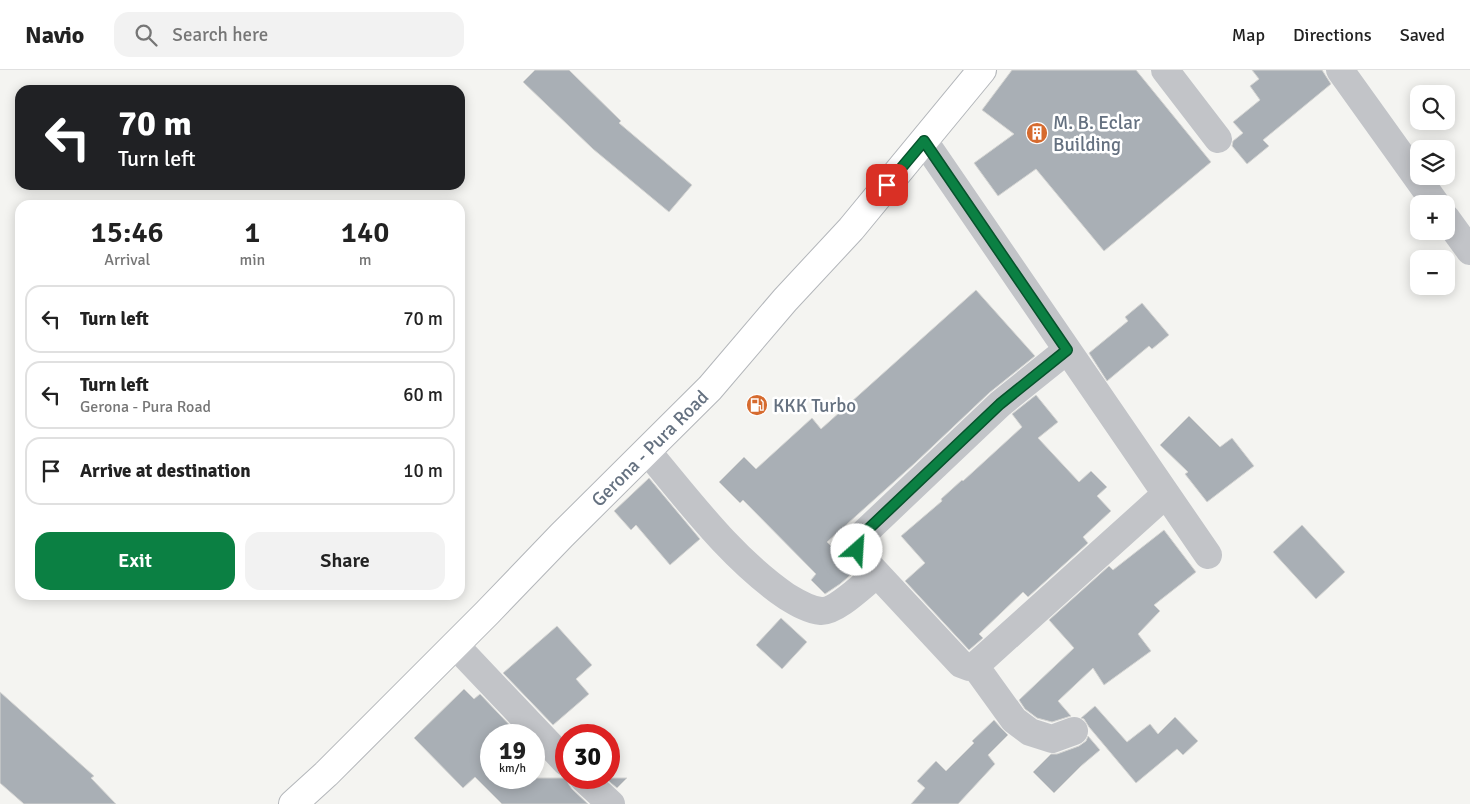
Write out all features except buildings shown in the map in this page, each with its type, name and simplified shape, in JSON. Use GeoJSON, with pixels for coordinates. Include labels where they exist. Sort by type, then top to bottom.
{"type":"FeatureCollection","features":[{"type":"Feature","properties":{"kind":"main road","name":"Gerona - Pura Road"},"geometry":{"type":"LineString","coordinates":[[293,804],[326,774],[710,388],[785,300],[850,229],[982,70]]}},
{"type":"Feature","properties":{"kind":"street"},"geometry":{"type":"LineString","coordinates":[[1164,70],[1218,139]]}},
{"type":"Feature","properties":{"kind":"street"},"geometry":{"type":"LineString","coordinates":[[1340,70],[1430,195]]}},
{"type":"Feature","properties":{"kind":"street"},"geometry":{"type":"LineString","coordinates":[[924,141],[1208,555]]}},
{"type":"Feature","properties":{"kind":"street"},"geometry":{"type":"LineString","coordinates":[[1455,231],[1470,252]]}},
{"type":"Feature","properties":{"kind":"street"},"geometry":{"type":"LineString","coordinates":[[1067,350],[1000,404],[861,536],[856,543],[857,550],[876,574],[961,664],[969,667],[975,666],[1166,494]]}},
{"type":"Feature","properties":{"kind":"street"},"geometry":{"type":"LineString","coordinates":[[647,451],[734,553],[769,584],[805,607],[821,611],[834,608],[876,574]]}},
{"type":"Feature","properties":{"kind":"street"},"geometry":{"type":"LineString","coordinates":[[455,645],[555,750]]}},
{"type":"Feature","properties":{"kind":"street"},"geometry":{"type":"LineString","coordinates":[[975,666],[1014,720],[1030,732],[1052,739],[1074,731]]}},
{"type":"Feature","properties":{"kind":"street"},"geometry":{"type":"LineString","coordinates":[[595,789],[612,804]]}},
{"type":"Feature","properties":{"kind":"place","name":"M. B. Eclar Building"},"geometry":{"type":"Point","coordinates":[1037,133]}},
{"type":"Feature","properties":{"kind":"place","name":"KKK Turbo"},"geometry":{"type":"Point","coordinates":[757,405]}},
{"type":"Feature","properties":{"kind":"route"},"geometry":{"type":"LineString","coordinates":[[857,550],[856,543],[861,536],[1000,404],[1067,350],[924,141],[887,185]]}}]}
